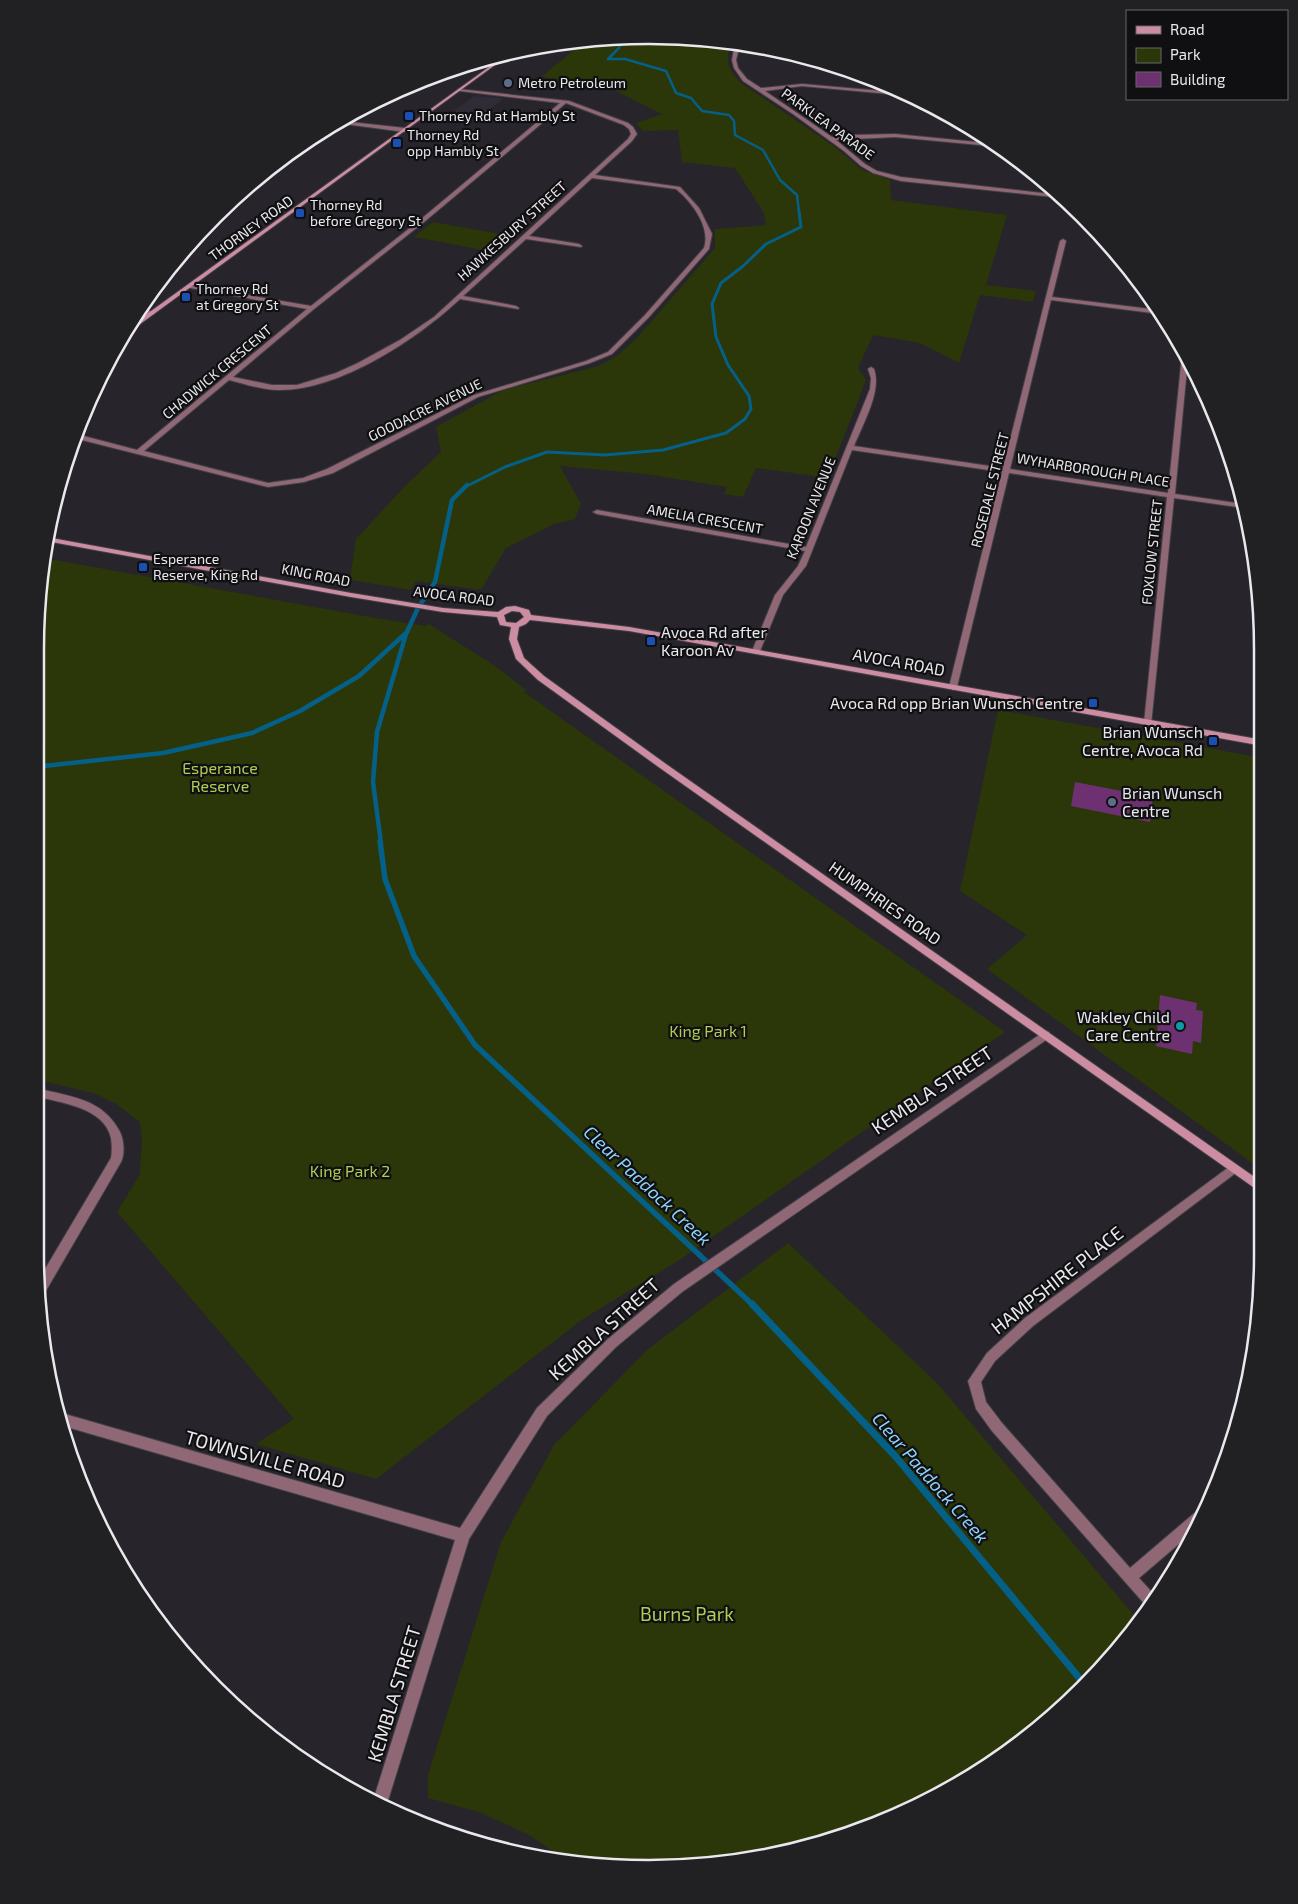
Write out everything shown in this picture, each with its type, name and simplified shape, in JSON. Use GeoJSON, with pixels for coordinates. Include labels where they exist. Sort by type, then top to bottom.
{"type":"FeatureCollection","features":[{"type":"Feature","properties":{"kind":"street","name":"PARKLEA PARADE"},"geometry":{"type":"LineString","coordinates":[[736,50],[734,60],[736,68],[745,80],[832,139],[863,165],[887,176],[1050,196]]}},
{"type":"Feature","properties":{"kind":"street","name":"THORNEY ROAD"},"geometry":{"type":"LineString","coordinates":[[141,321],[497,63]]}},
{"type":"Feature","properties":{"kind":"street"},"geometry":{"type":"LineString","coordinates":[[759,90],[802,85],[888,93]]}},
{"type":"Feature","properties":{"kind":"street","name":"HAWKESBURY STREET"},"geometry":{"type":"LineString","coordinates":[[229,378],[278,388],[302,386],[341,373],[409,338],[525,237],[630,140],[633,130],[626,124],[578,104],[460,90]]}},
{"type":"Feature","properties":{"kind":"street","name":"CHADWICK CRESCENT"},"geometry":{"type":"LineString","coordinates":[[140,452],[312,308],[422,221],[564,102]]}},
{"type":"Feature","properties":{"kind":"street"},"geometry":{"type":"LineString","coordinates":[[349,123],[405,130]]}},
{"type":"Feature","properties":{"kind":"street"},"geometry":{"type":"LineString","coordinates":[[832,139],[857,135],[883,134],[982,144]]}},
{"type":"Feature","properties":{"kind":"street","name":"GOODACRE AVENUE"},"geometry":{"type":"LineString","coordinates":[[82,438],[268,485],[304,480],[330,471],[476,396],[588,362],[610,353],[647,316],[708,245],[709,231],[684,192],[679,188],[591,176]]}},
{"type":"Feature","properties":{"kind":"street"},"geometry":{"type":"LineString","coordinates":[[525,237],[579,246]]}},
{"type":"Feature","properties":{"kind":"street","name":"ROSEDALE STREET"},"geometry":{"type":"LineString","coordinates":[[953,687],[1008,470],[1062,241]]}},
{"type":"Feature","properties":{"kind":"street"},"geometry":{"type":"LineString","coordinates":[[190,286],[312,308]]}},
{"type":"Feature","properties":{"kind":"street"},"geometry":{"type":"LineString","coordinates":[[458,297],[516,308]]}},
{"type":"Feature","properties":{"kind":"street"},"geometry":{"type":"LineString","coordinates":[[1049,298],[1151,311]]}},
{"type":"Feature","properties":{"kind":"street"},"geometry":{"type":"LineString","coordinates":[[147,312],[152,313]]}},
{"type":"Feature","properties":{"kind":"street","name":"FOXLOW STREET"},"geometry":{"type":"LineString","coordinates":[[1148,723],[1185,367]]}},
{"type":"Feature","properties":{"kind":"street","name":"KAROON AVENUE"},"geometry":{"type":"LineString","coordinates":[[756,651],[779,595],[802,566],[809,550],[873,389],[874,378],[871,369]]}},
{"type":"Feature","properties":{"kind":"street","name":"WYHARBOROUGH PLACE"},"geometry":{"type":"LineString","coordinates":[[849,447],[1237,505]]}},
{"type":"Feature","properties":{"kind":"street","name":"AMELIA CRESCENT"},"geometry":{"type":"LineString","coordinates":[[597,512],[809,550]]}},
{"type":"Feature","properties":{"kind":"street","name":"KING ROAD"},"geometry":{"type":"LineString","coordinates":[[54,540],[404,603]]}},
{"type":"Feature","properties":{"kind":"street","name":"AVOCA ROAD"},"geometry":{"type":"LineString","coordinates":[[404,603],[443,610],[500,615]]}},
{"type":"Feature","properties":{"kind":"street","name":"AVOCA ROAD"},"geometry":{"type":"LineString","coordinates":[[500,615],[505,610],[519,608],[526,612],[528,618],[629,629],[1254,741]]}},
{"type":"Feature","properties":{"kind":"street","name":"AVOCA ROAD"},"geometry":{"type":"LineString","coordinates":[[500,615],[503,623],[515,625]]}},
{"type":"Feature","properties":{"kind":"street"},"geometry":{"type":"LineString","coordinates":[[515,625],[524,622],[528,618]]}},
{"type":"Feature","properties":{"kind":"street","name":"HUMPHRIES ROAD"},"geometry":{"type":"LineString","coordinates":[[515,625],[513,639],[520,658],[541,678],[1254,1183]]}},
{"type":"Feature","properties":{"kind":"street","name":"KEMBLA STREET"},"geometry":{"type":"LineString","coordinates":[[382,1798],[463,1536],[542,1412],[612,1343],[678,1288],[1045,1035]]}},
{"type":"Feature","properties":{"kind":"street"},"geometry":{"type":"LineString","coordinates":[[44,1094],[94,1108],[109,1120],[116,1137],[116,1159],[45,1282]]}},
{"type":"Feature","properties":{"kind":"street","name":"HAMPSHIRE PLACE"},"geometry":{"type":"LineString","coordinates":[[1147,1597],[997,1427],[980,1405],[974,1380],[991,1357],[1029,1322],[1233,1169]]}},
{"type":"Feature","properties":{"kind":"street","name":"TOWNSVILLE ROAD"},"geometry":{"type":"LineString","coordinates":[[67,1421],[463,1536]]}},
{"type":"Feature","properties":{"kind":"street"},"geometry":{"type":"LineString","coordinates":[[1130,1577],[1191,1525]]}},
{"type":"Feature","properties":{"kind":"shaded area"},"geometry":{"type":"Polygon","coordinates":[[[474,96],[501,98],[502,100],[486,112],[476,114],[456,112],[455,110],[474,96]]]}},
{"type":"Feature","properties":{"kind":"green space"},"geometry":{"type":"Polygon","coordinates":[[[649,44],[689,45],[729,49],[728,63],[734,75],[741,83],[835,147],[862,170],[890,180],[891,200],[1007,215],[986,285],[1036,291],[1033,302],[980,295],[959,363],[920,343],[873,335],[858,368],[866,380],[828,478],[756,468],[743,497],[724,494],[727,487],[645,474],[560,466],[581,504],[575,519],[554,524],[506,548],[481,590],[416,581],[411,590],[350,580],[356,539],[406,485],[441,452],[436,427],[503,390],[599,366],[618,355],[636,339],[715,248],[715,229],[766,225],[764,213],[735,168],[682,162],[678,130],[643,131],[636,123],[662,114],[602,84],[541,77],[576,48],[649,44]]]}},
{"type":"Feature","properties":{"kind":"green space"},"geometry":{"type":"Polygon","coordinates":[[[433,222],[512,236],[494,252],[414,237],[433,222]]]}},
{"type":"Feature","properties":{"kind":"green space"},"geometry":{"type":"Polygon","coordinates":[[[51,559],[381,619],[426,626],[429,624],[495,666],[526,690],[524,692],[1005,1032],[681,1259],[583,1319],[376,1479],[256,1444],[294,1419],[117,1212],[140,1174],[142,1140],[140,1122],[115,1103],[96,1094],[44,1081],[44,649],[45,609],[51,559]]]}},
{"type":"Feature","properties":{"kind":"green space"},"geometry":{"type":"Polygon","coordinates":[[[998,710],[1254,756],[1254,1164],[987,969],[1027,935],[960,891],[998,710]]]}},
{"type":"Feature","properties":{"kind":"green space","name":"Burns Park"},"geometry":{"type":"Polygon","coordinates":[[[788,1243],[936,1382],[1134,1616],[1104,1654],[1077,1683],[1048,1710],[985,1758],[917,1798],[844,1828],[806,1840],[767,1849],[689,1859],[609,1859],[570,1855],[555,1853],[529,1835],[479,1812],[428,1798],[428,1775],[501,1542],[554,1445],[647,1350],[788,1243]]]}},
{"type":"Feature","properties":{"kind":"building","name":"Brian Wunsch Centre"},"geometry":{"type":"Polygon","coordinates":[[[1075,782],[1153,797],[1150,822],[1071,806],[1075,782]]]}},
{"type":"Feature","properties":{"kind":"building","name":"Wakley Child Care Centre"},"geometry":{"type":"Polygon","coordinates":[[[1160,995],[1197,1003],[1196,1010],[1203,1011],[1201,1043],[1193,1041],[1192,1054],[1156,1046],[1160,995]]]}},
{"type":"Feature","properties":{"kind":"waterway"},"geometry":{"type":"LineString","coordinates":[[620,45],[619,48],[608,59],[625,59],[666,71],[676,93],[691,98],[702,111],[729,115],[734,121],[735,135],[763,150],[780,180],[797,195],[799,212]]}},
{"type":"Feature","properties":{"kind":"waterway"},"geometry":{"type":"LineString","coordinates":[[465,487],[505,467],[547,452],[605,455],[663,450],[726,433],[745,419],[751,409],[749,396],[728,365],[716,337],[712,304],[721,283],[742,267],[766,244],[801,227],[799,211]]}},
{"type":"Feature","properties":{"kind":"waterway"},"geometry":{"type":"LineString","coordinates":[[44,766],[163,753],[252,733],[300,711],[359,676],[407,632],[418,608],[435,582],[452,500],[465,487]]}},
{"type":"Feature","properties":{"kind":"waterway","name":"Clear Paddock Creek"},"geometry":{"type":"LineString","coordinates":[[381,843],[373,782],[377,732],[406,634]]}},
{"type":"Feature","properties":{"kind":"waterway","name":"Clear Paddock Creek"},"geometry":{"type":"LineString","coordinates":[[380,841],[385,879],[414,956],[475,1045],[753,1305]]}},
{"type":"Feature","properties":{"kind":"waterway","name":"Clear Paddock Creek"},"geometry":{"type":"LineString","coordinates":[[753,1305],[896,1457],[1080,1679]]}},
{"type":"Feature","properties":{"kind":"place","name":"Metro Petroleum"},"geometry":{"type":"Point","coordinates":[508,83]}},
{"type":"Feature","properties":{"kind":"place","name":"Thorney Rd at Hambly St"},"geometry":{"type":"Point","coordinates":[409,116]}},
{"type":"Feature","properties":{"kind":"place","name":"Thorney Rd opp Hambly St"},"geometry":{"type":"Point","coordinates":[397,143]}},
{"type":"Feature","properties":{"kind":"place","name":"Thorney Rd before Gregory St"},"geometry":{"type":"Point","coordinates":[300,213]}},
{"type":"Feature","properties":{"kind":"place","name":"Thorney Rd at Gregory St"},"geometry":{"type":"Point","coordinates":[186,297]}},
{"type":"Feature","properties":{"kind":"place","name":"Esperance Reserve, King Rd"},"geometry":{"type":"Point","coordinates":[143,567]}},
{"type":"Feature","properties":{"kind":"place","name":"Avoca Rd after Karoon Av"},"geometry":{"type":"Point","coordinates":[651,641]}},
{"type":"Feature","properties":{"kind":"place","name":"Avoca Rd opp Brian Wunsch Centre"},"geometry":{"type":"Point","coordinates":[1093,703]}},
{"type":"Feature","properties":{"kind":"place","name":"Brian Wunsch Centre, Avoca Rd"},"geometry":{"type":"Point","coordinates":[1213,741]}},
{"type":"Feature","properties":{"kind":"place","name":"Brian Wunsch Centre"},"geometry":{"type":"Point","coordinates":[1112,802]}},
{"type":"Feature","properties":{"kind":"place","name":"Wakley Child Care Centre"},"geometry":{"type":"Point","coordinates":[1180,1026]}},
{"type":"Feature","properties":{"kind":"park label","name":"Esperance Reserve"},"geometry":{"type":"Point","coordinates":[220,777]}},
{"type":"Feature","properties":{"kind":"park label","name":"King Park 1"},"geometry":{"type":"Point","coordinates":[708,1031]}},
{"type":"Feature","properties":{"kind":"park label","name":"King Park 2"},"geometry":{"type":"Point","coordinates":[350,1171]}}]}
